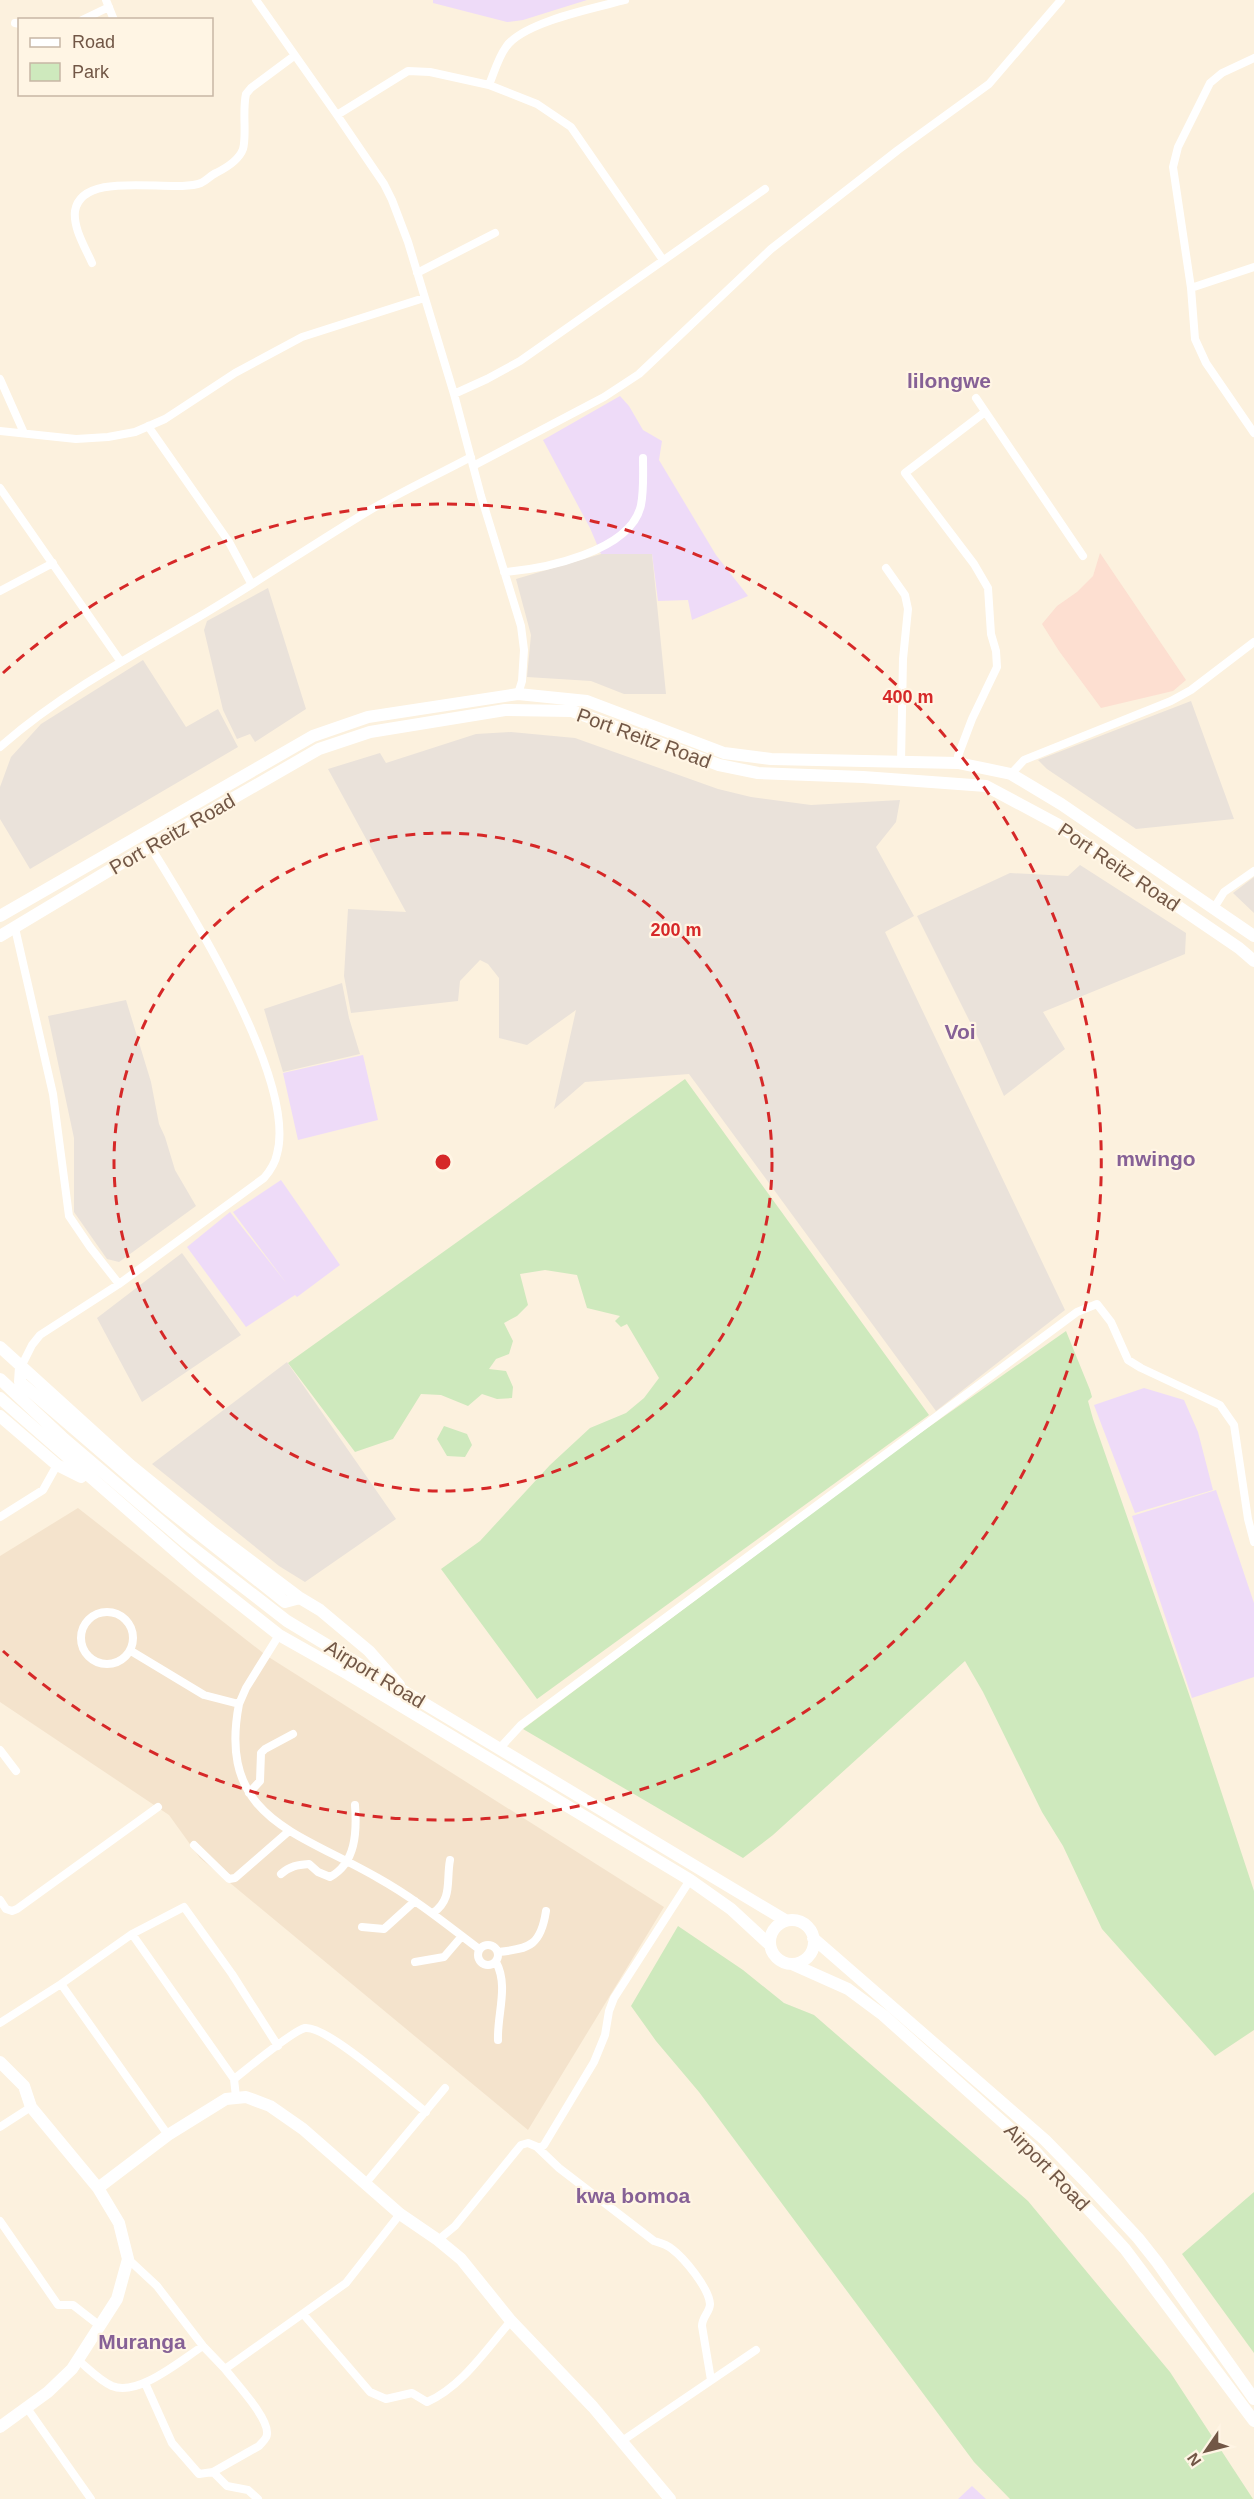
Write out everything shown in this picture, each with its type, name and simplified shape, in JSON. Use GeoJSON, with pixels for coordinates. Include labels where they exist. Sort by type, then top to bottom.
{"type":"FeatureCollection","features":[{"type":"Feature","properties":{"kind":"main road"},"geometry":{"type":"LineString","coordinates":[[0,916],[313,736],[368,717],[518,694],[587,701],[724,753],[771,759],[958,763],[1011,774],[1061,804],[1254,936]]}},
{"type":"Feature","properties":{"kind":"main road","name":"Port Reitz Road"},"geometry":{"type":"LineString","coordinates":[[0,936],[319,749],[370,732],[504,710],[572,711],[719,765],[758,774],[862,777],[986,786],[1057,824],[1239,948],[1254,961]]}},
{"type":"Feature","properties":{"kind":"main road"},"geometry":{"type":"LineString","coordinates":[[0,1347],[130,1465],[211,1531],[300,1598],[320,1610],[369,1652],[410,1696]]}},
{"type":"Feature","properties":{"kind":"main road","name":"Airport Road"},"geometry":{"type":"LineString","coordinates":[[0,1379],[62,1437],[233,1581],[286,1621],[699,1867],[741,1896],[785,1920]]}},
{"type":"Feature","properties":{"kind":"main road","name":"Airport Road"},"geometry":{"type":"LineString","coordinates":[[0,1398],[222,1591],[279,1635],[348,1674],[690,1880],[731,1909],[770,1945]]}},
{"type":"Feature","properties":{"kind":"main road"},"geometry":{"type":"LineString","coordinates":[[0,1416],[57,1465],[98,1485]]}},
{"type":"Feature","properties":{"kind":"main road"},"geometry":{"type":"LineString","coordinates":[[785,1920],[797,1920],[803,1923],[808,1927],[813,1938],[814,1944],[809,1956],[799,1963],[792,1964],[775,1957],[770,1945],[771,1933],[779,1923],[785,1920]]}},
{"type":"Feature","properties":{"kind":"main road","name":"Airport Road"},"geometry":{"type":"LineString","coordinates":[[813,1938],[1045,2140],[1084,2180],[1157,2262],[1254,2399]]}},
{"type":"Feature","properties":{"kind":"main road","name":"Airport Road"},"geometry":{"type":"LineString","coordinates":[[792,1964],[848,1989],[883,2015],[1034,2150],[1131,2256],[1254,2421]]}},
{"type":"Feature","properties":{"kind":"main road"},"geometry":{"type":"LineString","coordinates":[[0,2062],[24,2086],[31,2107],[98,2188],[119,2223],[128,2259],[120,2293],[78,2360],[61,2381],[0,2427]]}},
{"type":"Feature","properties":{"kind":"main road"},"geometry":{"type":"LineString","coordinates":[[98,2188],[168,2135],[214,2104],[236,2097],[259,2100],[282,2113],[400,2214],[438,2240],[471,2270],[511,2320],[594,2407],[670,2499]]}},
{"type":"Feature","properties":{"kind":"street"},"geometry":{"type":"LineString","coordinates":[[256,0],[389,192],[417,273],[454,394],[521,626],[524,650],[522,681],[518,694]]}},
{"type":"Feature","properties":{"kind":"street"},"geometry":{"type":"LineString","coordinates":[[489,85],[505,48],[515,38],[530,29],[550,22],[625,0]]}},
{"type":"Feature","properties":{"kind":"street"},"geometry":{"type":"LineString","coordinates":[[0,747],[44,711],[251,583],[285,565],[372,509],[604,397],[639,374],[771,249],[898,150],[989,84],[1061,0]]}},
{"type":"Feature","properties":{"kind":"street"},"geometry":{"type":"LineString","coordinates":[[85,18],[107,4],[113,18]]}},
{"type":"Feature","properties":{"kind":"street"},"geometry":{"type":"LineString","coordinates":[[92,263],[75,222],[75,209],[85,195],[98,189],[125,184],[201,183],[229,167],[243,150],[246,94],[294,56]]}},
{"type":"Feature","properties":{"kind":"street"},"geometry":{"type":"LineString","coordinates":[[1254,58],[1222,73],[1210,83],[1188,124],[1175,157],[1174,175],[1191,288],[1195,339],[1199,350],[1254,433]]}},
{"type":"Feature","properties":{"kind":"street"},"geometry":{"type":"LineString","coordinates":[[337,115],[408,70],[430,72],[489,85],[537,104],[571,127],[663,260]]}},
{"type":"Feature","properties":{"kind":"street"},"geometry":{"type":"LineString","coordinates":[[454,394],[487,380],[520,361],[663,260],[707,232],[765,189]]}},
{"type":"Feature","properties":{"kind":"street"},"geometry":{"type":"LineString","coordinates":[[417,273],[495,233]]}},
{"type":"Feature","properties":{"kind":"street"},"geometry":{"type":"LineString","coordinates":[[1191,288],[1254,267]]}},
{"type":"Feature","properties":{"kind":"street"},"geometry":{"type":"LineString","coordinates":[[0,431],[76,439],[135,432],[165,419],[276,350],[302,337],[424,298]]}},
{"type":"Feature","properties":{"kind":"street"},"geometry":{"type":"LineString","coordinates":[[0,379],[24,433]]}},
{"type":"Feature","properties":{"kind":"street"},"geometry":{"type":"LineString","coordinates":[[976,398],[1083,556]]}},
{"type":"Feature","properties":{"kind":"street"},"geometry":{"type":"LineString","coordinates":[[958,763],[958,756],[972,719],[997,667],[996,651],[991,634],[988,588],[974,564],[905,472],[985,412]]}},
{"type":"Feature","properties":{"kind":"street"},"geometry":{"type":"LineString","coordinates":[[148,426],[229,542],[251,583]]}},
{"type":"Feature","properties":{"kind":"street"},"geometry":{"type":"LineString","coordinates":[[504,572],[535,569],[555,564],[608,543],[622,534],[636,517],[641,505],[643,458]]}},
{"type":"Feature","properties":{"kind":"street"},"geometry":{"type":"LineString","coordinates":[[0,488],[121,662]]}},
{"type":"Feature","properties":{"kind":"street"},"geometry":{"type":"LineString","coordinates":[[0,591],[53,563]]}},
{"type":"Feature","properties":{"kind":"street"},"geometry":{"type":"LineString","coordinates":[[886,568],[905,595],[908,609],[904,644],[901,762]]}},
{"type":"Feature","properties":{"kind":"street"},"geometry":{"type":"LineString","coordinates":[[1011,774],[1024,760],[1172,701],[1191,690],[1254,642]]}},
{"type":"Feature","properties":{"kind":"street"},"geometry":{"type":"LineString","coordinates":[[21,1367],[40,1335],[119,1284],[264,1178],[273,1168],[278,1153],[277,1114],[267,1068],[260,1050],[230,986],[186,904],[150,846]]}},
{"type":"Feature","properties":{"kind":"street"},"geometry":{"type":"LineString","coordinates":[[1214,908],[1224,892],[1254,871]]}},
{"type":"Feature","properties":{"kind":"street"},"geometry":{"type":"LineString","coordinates":[[15,928],[52,1094],[69,1215],[119,1284]]}},
{"type":"Feature","properties":{"kind":"street"},"geometry":{"type":"LineString","coordinates":[[499,1749],[521,1725],[1077,1312],[1097,1304],[1111,1322],[1128,1360],[1220,1405],[1234,1425],[1248,1519],[1254,1542]]}},
{"type":"Feature","properties":{"kind":"street"},"geometry":{"type":"LineString","coordinates":[[0,1517],[43,1490],[57,1465]]}},
{"type":"Feature","properties":{"kind":"street"},"geometry":{"type":"LineString","coordinates":[[99,1614],[114,1614],[122,1617],[133,1637],[130,1651],[116,1662],[108,1664],[93,1659],[83,1647],[82,1630],[86,1623],[99,1614]]}},
{"type":"Feature","properties":{"kind":"street"},"geometry":{"type":"LineString","coordinates":[[279,1635],[246,1688],[239,1704],[234,1751],[241,1777],[249,1793],[267,1816],[289,1831],[349,1862],[415,1901],[479,1949]]}},
{"type":"Feature","properties":{"kind":"street"},"geometry":{"type":"LineString","coordinates":[[130,1651],[196,1692],[239,1704]]}},
{"type":"Feature","properties":{"kind":"street"},"geometry":{"type":"LineString","coordinates":[[249,1793],[260,1781],[261,1753],[293,1734]]}},
{"type":"Feature","properties":{"kind":"street"},"geometry":{"type":"LineString","coordinates":[[0,1750],[16,1771]]}},
{"type":"Feature","properties":{"kind":"street"},"geometry":{"type":"LineString","coordinates":[[281,1874],[289,1867],[309,1864],[318,1872],[330,1877],[349,1862],[355,1837],[355,1805]]}},
{"type":"Feature","properties":{"kind":"street"},"geometry":{"type":"LineString","coordinates":[[1,1903],[12,1911],[17,1909],[158,1807]]}},
{"type":"Feature","properties":{"kind":"street"},"geometry":{"type":"LineString","coordinates":[[194,1845],[229,1878],[235,1878],[289,1831]]}},
{"type":"Feature","properties":{"kind":"street"},"geometry":{"type":"LineString","coordinates":[[433,1913],[445,1901],[448,1894],[450,1860]]}},
{"type":"Feature","properties":{"kind":"street"},"geometry":{"type":"LineString","coordinates":[[537,2147],[542,2147],[547,2140],[587,2074],[606,2035],[609,2011],[614,1998],[690,1880]]}},
{"type":"Feature","properties":{"kind":"street"},"geometry":{"type":"LineString","coordinates":[[362,1927],[384,1929],[415,1901]]}},
{"type":"Feature","properties":{"kind":"street"},"geometry":{"type":"LineString","coordinates":[[0,2023],[132,1935],[183,1907],[188,1909],[278,2046]]}},
{"type":"Feature","properties":{"kind":"street"},"geometry":{"type":"LineString","coordinates":[[498,1952],[523,1948],[537,1941],[541,1934],[546,1911]]}},
{"type":"Feature","properties":{"kind":"street"},"geometry":{"type":"LineString","coordinates":[[132,1935],[234,2079],[236,2097]]}},
{"type":"Feature","properties":{"kind":"street"},"geometry":{"type":"LineString","coordinates":[[415,1962],[444,1957],[462,1936]]}},
{"type":"Feature","properties":{"kind":"street"},"geometry":{"type":"LineString","coordinates":[[496,1962],[489,1965],[482,1963],[478,1957],[479,1949],[484,1945],[491,1945],[498,1952]]}},
{"type":"Feature","properties":{"kind":"street"},"geometry":{"type":"LineString","coordinates":[[498,1952],[496,1962],[501,1972],[503,1985],[498,2014],[498,2040]]}},
{"type":"Feature","properties":{"kind":"street"},"geometry":{"type":"LineString","coordinates":[[61,1984],[168,2135]]}},
{"type":"Feature","properties":{"kind":"street"},"geometry":{"type":"LineString","coordinates":[[234,2079],[304,2028],[318,2030],[338,2042],[426,2112]]}},
{"type":"Feature","properties":{"kind":"street"},"geometry":{"type":"LineString","coordinates":[[365,2184],[445,2088]]}},
{"type":"Feature","properties":{"kind":"street"},"geometry":{"type":"LineString","coordinates":[[0,2127],[31,2107]]}},
{"type":"Feature","properties":{"kind":"street"},"geometry":{"type":"LineString","coordinates":[[438,2240],[455,2226],[521,2145],[528,2143],[537,2147],[559,2168],[654,2241],[670,2247],[684,2261],[709,2300],[710,2307],[702,2319],[702,2326],[711,2380]]}},
{"type":"Feature","properties":{"kind":"street"},"geometry":{"type":"LineString","coordinates":[[225,2368],[304,2315],[346,2283],[400,2214]]}},
{"type":"Feature","properties":{"kind":"street"},"geometry":{"type":"LineString","coordinates":[[0,2221],[58,2305],[73,2305],[100,2326]]}},
{"type":"Feature","properties":{"kind":"street"},"geometry":{"type":"LineString","coordinates":[[128,2259],[166,2296],[203,2346],[225,2368],[260,2415],[268,2434],[259,2446],[213,2472],[199,2474],[172,2443],[145,2383]]}},
{"type":"Feature","properties":{"kind":"street"},"geometry":{"type":"LineString","coordinates":[[304,2315],[370,2392],[386,2399],[412,2393],[427,2402],[449,2388],[467,2371],[511,2320]]}},
{"type":"Feature","properties":{"kind":"street"},"geometry":{"type":"LineString","coordinates":[[78,2360],[113,2386],[122,2388],[145,2383],[203,2346]]}},
{"type":"Feature","properties":{"kind":"street"},"geometry":{"type":"LineString","coordinates":[[622,2441],[756,2350]]}},
{"type":"Feature","properties":{"kind":"street"},"geometry":{"type":"LineString","coordinates":[[27,2408],[91,2499]]}},
{"type":"Feature","properties":{"kind":"street"},"geometry":{"type":"LineString","coordinates":[[213,2472],[227,2486],[248,2490],[258,2499]]}},
{"type":"Feature","properties":{"kind":"shaded area"},"geometry":{"type":"Polygon","coordinates":[[[433,0],[587,0],[523,20],[507,22],[433,3],[433,0]]]}},
{"type":"Feature","properties":{"kind":"shaded area"},"geometry":{"type":"Polygon","coordinates":[[[620,396],[629,406],[643,430],[662,441],[659,460],[716,555],[748,596],[692,620],[688,600],[658,601],[652,554],[601,554],[590,528],[543,440],[620,396]]]}},
{"type":"Feature","properties":{"kind":"shaded area"},"geometry":{"type":"Polygon","coordinates":[[[1100,553],[1186,680],[1173,691],[1101,708],[1042,624],[1057,606],[1077,592],[1093,576],[1100,553]]]}},
{"type":"Feature","properties":{"kind":"shaded area"},"geometry":{"type":"Polygon","coordinates":[[[601,554],[652,554],[666,694],[624,694],[591,681],[527,677],[531,635],[516,579],[601,554]]]}},
{"type":"Feature","properties":{"kind":"shaded area"},"geometry":{"type":"Polygon","coordinates":[[[268,588],[306,709],[255,742],[250,734],[237,739],[223,710],[204,630],[207,621],[268,588]]]}},
{"type":"Feature","properties":{"kind":"shaded area"},"geometry":{"type":"Polygon","coordinates":[[[143,660],[186,727],[218,709],[238,747],[30,869],[0,819],[0,787],[11,757],[41,724],[143,660]]]}},
{"type":"Feature","properties":{"kind":"shaded area"},"geometry":{"type":"Polygon","coordinates":[[[1191,701],[1234,819],[1136,829],[1047,769],[1038,760],[1191,701]]]}},
{"type":"Feature","properties":{"kind":"shaded area"},"geometry":{"type":"Polygon","coordinates":[[[511,732],[575,738],[718,789],[751,797],[811,805],[900,800],[896,822],[876,847],[914,916],[885,932],[1065,1310],[936,1411],[689,1074],[585,1082],[554,1109],[576,1010],[527,1045],[499,1038],[499,978],[488,964],[480,960],[460,981],[458,1001],[351,1013],[344,976],[348,909],[406,912],[328,769],[380,753],[386,763],[476,734],[511,732]]]}},
{"type":"Feature","properties":{"kind":"shaded area"},"geometry":{"type":"Polygon","coordinates":[[[1080,865],[1186,933],[1185,954],[1043,1012],[1065,1049],[1004,1096],[982,1046],[917,916],[1010,873],[1068,876],[1080,865]]]}},
{"type":"Feature","properties":{"kind":"shaded area"},"geometry":{"type":"Polygon","coordinates":[[[1254,877],[1254,913],[1233,893],[1254,877]]]}},
{"type":"Feature","properties":{"kind":"shaded area"},"geometry":{"type":"Polygon","coordinates":[[[342,983],[349,1018],[360,1054],[283,1072],[264,1009],[342,983]]]}},
{"type":"Feature","properties":{"kind":"shaded area"},"geometry":{"type":"Polygon","coordinates":[[[126,1000],[151,1082],[159,1124],[175,1170],[196,1206],[119,1262],[107,1259],[74,1212],[74,1138],[48,1016],[126,1000]]]}},
{"type":"Feature","properties":{"kind":"shaded area"},"geometry":{"type":"Polygon","coordinates":[[[363,1055],[378,1120],[298,1140],[283,1073],[363,1055]]]}},
{"type":"Feature","properties":{"kind":"shaded area"},"geometry":{"type":"Polygon","coordinates":[[[281,1180],[340,1265],[297,1297],[295,1295],[246,1327],[187,1247],[230,1212],[287,1284],[233,1212],[281,1180]]]}},
{"type":"Feature","properties":{"kind":"shaded area"},"geometry":{"type":"Polygon","coordinates":[[[182,1253],[241,1335],[142,1402],[97,1318],[182,1253]]]}},
{"type":"Feature","properties":{"kind":"shaded area"},"geometry":{"type":"Polygon","coordinates":[[[287,1362],[396,1519],[305,1582],[279,1566],[152,1464],[287,1362]]]}},
{"type":"Feature","properties":{"kind":"shaded area"},"geometry":{"type":"Polygon","coordinates":[[[1144,1388],[1184,1400],[1198,1432],[1213,1490],[1135,1513],[1094,1405],[1144,1388]]]}},
{"type":"Feature","properties":{"kind":"shaded area"},"geometry":{"type":"Polygon","coordinates":[[[1216,1490],[1254,1603],[1254,1677],[1192,1698],[1132,1516],[1216,1490]]]}},
{"type":"Feature","properties":{"kind":"shaded area"},"geometry":{"type":"Polygon","coordinates":[[[78,1508],[267,1656],[664,1907],[528,2130],[200,1858],[169,1815],[0,1702],[0,1556],[78,1508]]]}},
{"type":"Feature","properties":{"kind":"shaded area"},"geometry":{"type":"Polygon","coordinates":[[[972,2486],[986,2499],[958,2499],[972,2486]]]}},
{"type":"Feature","properties":{"kind":"green space"},"geometry":{"type":"Polygon","coordinates":[[[685,1079],[929,1415],[537,1699],[441,1569],[480,1541],[550,1465],[590,1428],[626,1413],[644,1398],[659,1378],[627,1324],[621,1327],[615,1321],[620,1316],[587,1308],[577,1275],[545,1270],[520,1274],[528,1305],[517,1316],[504,1323],[513,1341],[509,1354],[496,1359],[489,1369],[506,1371],[513,1387],[512,1398],[497,1399],[482,1394],[468,1406],[441,1395],[421,1394],[393,1439],[355,1452],[288,1363],[685,1079]]]}},
{"type":"Feature","properties":{"kind":"green space"},"geometry":{"type":"Polygon","coordinates":[[[1066,1331],[1090,1390],[1092,1397],[1088,1401],[1093,1419],[1191,1700],[1254,1891],[1254,2030],[1215,2056],[1102,1929],[1063,1846],[1042,1812],[983,1692],[965,1661],[773,1835],[743,1858],[523,1729],[906,1443],[1066,1331]]]}},
{"type":"Feature","properties":{"kind":"green space"},"geometry":{"type":"Polygon","coordinates":[[[444,1426],[467,1434],[472,1445],[465,1457],[447,1456],[437,1439],[444,1426]]]}},
{"type":"Feature","properties":{"kind":"green space"},"geometry":{"type":"Polygon","coordinates":[[[678,1926],[743,1970],[784,2003],[814,2015],[1028,2201],[1170,2372],[1253,2499],[1010,2499],[974,2462],[699,2092],[656,2041],[631,2006],[678,1926]]]}},
{"type":"Feature","properties":{"kind":"green space"},"geometry":{"type":"Polygon","coordinates":[[[1254,2192],[1254,2353],[1182,2254],[1254,2192]]]}},
{"type":"Feature","properties":{"kind":"district","name":"lilongwe"},"geometry":{"type":"Point","coordinates":[949,380]}},
{"type":"Feature","properties":{"kind":"district","name":"Voi"},"geometry":{"type":"Point","coordinates":[960,1031]}},
{"type":"Feature","properties":{"kind":"district","name":"mwingo"},"geometry":{"type":"Point","coordinates":[1156,1158]}},
{"type":"Feature","properties":{"kind":"district","name":"kwa bomoa"},"geometry":{"type":"Point","coordinates":[633,2195]}},
{"type":"Feature","properties":{"kind":"district","name":"Muranga"},"geometry":{"type":"Point","coordinates":[142,2341]}}]}
